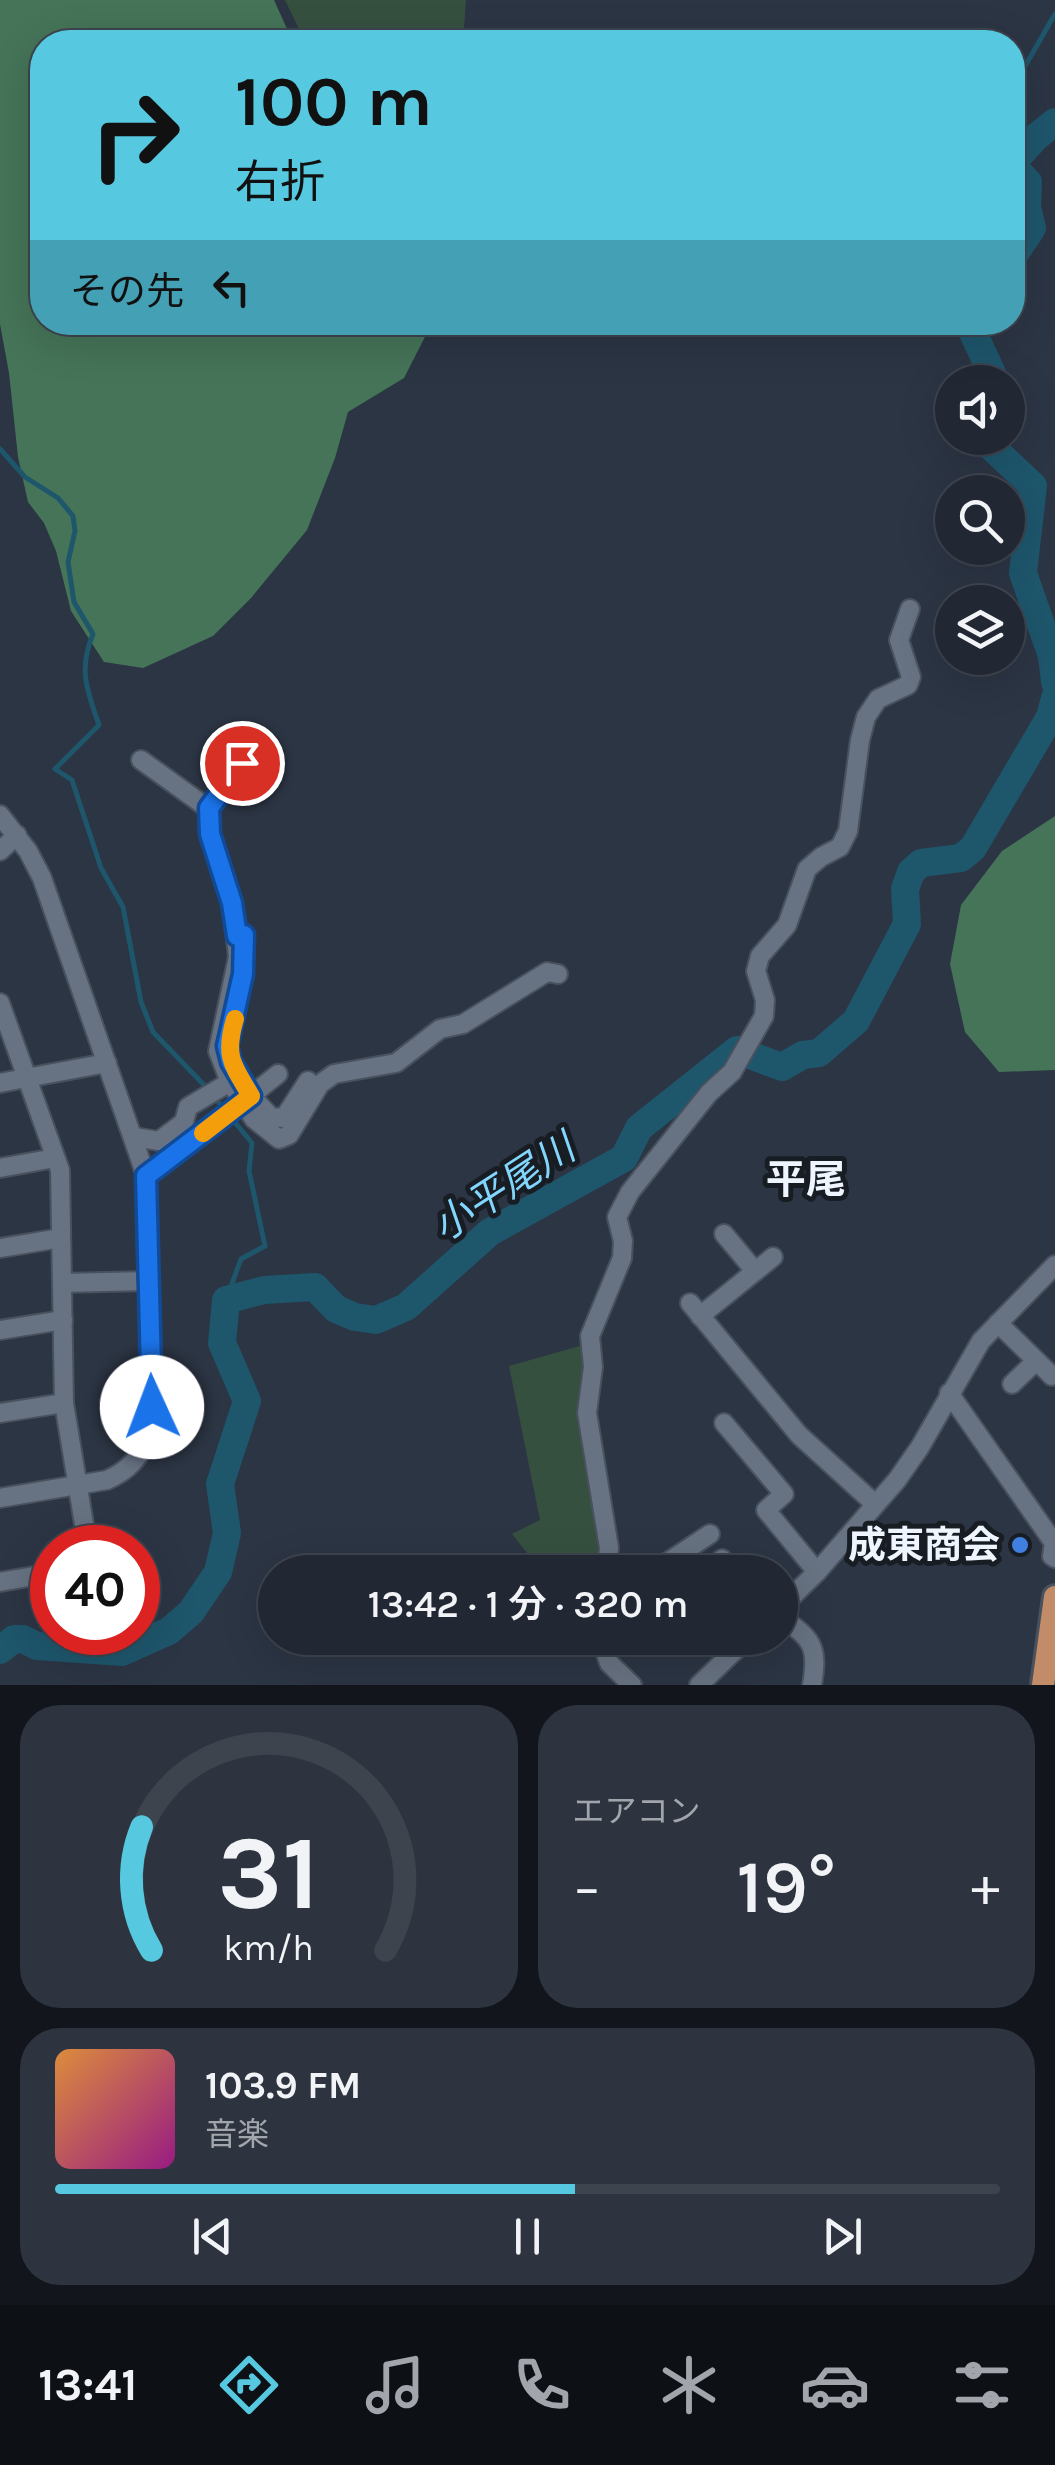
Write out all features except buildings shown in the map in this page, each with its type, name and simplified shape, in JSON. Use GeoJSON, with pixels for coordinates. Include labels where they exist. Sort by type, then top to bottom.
{"type":"FeatureCollection","features":[{"type":"Feature","properties":{"kind":"main road"},"geometry":{"type":"LineString","coordinates":[[1043,1685],[1055,1597]]}},
{"type":"Feature","properties":{"kind":"street"},"geometry":{"type":"LineString","coordinates":[[608,1555],[587,1414],[593,1367],[590,1336],[622,1258],[617,1216],[630,1192],[709,1092],[732,1072],[764,1016],[765,1000],[756,971],[760,956],[787,925],[807,869],[840,847],[848,831],[866,717],[878,698],[908,686],[911,678],[898,640],[910,609]]}},
{"type":"Feature","properties":{"kind":"street"},"geometry":{"type":"LineString","coordinates":[[141,760],[209,808]]}},
{"type":"Feature","properties":{"kind":"street"},"geometry":{"type":"LineString","coordinates":[[242,763],[209,808],[210,834],[232,903],[237,936],[235,982],[218,1051],[228,1083],[254,1119],[279,1139],[289,1135],[320,1084],[334,1074],[396,1062],[440,1029],[480,1015],[547,972],[558,974]]}},
{"type":"Feature","properties":{"kind":"street"},"geometry":{"type":"LineString","coordinates":[[0,814],[42,878],[146,1176],[152,1407],[146,1445],[122,1474],[108,1480],[0,1498]]}},
{"type":"Feature","properties":{"kind":"street"},"geometry":{"type":"LineString","coordinates":[[0,851],[17,835]]}},
{"type":"Feature","properties":{"kind":"street"},"geometry":{"type":"LineString","coordinates":[[237,936],[244,935],[243,974],[227,1046],[250,1097],[270,1117],[284,1118],[312,1076],[328,1065],[382,1057],[396,1062]]}},
{"type":"Feature","properties":{"kind":"street"},"geometry":{"type":"LineString","coordinates":[[0,1002],[60,1170],[64,1403],[84,1525]]}},
{"type":"Feature","properties":{"kind":"street"},"geometry":{"type":"LineString","coordinates":[[0,1083],[106,1063]]}},
{"type":"Feature","properties":{"kind":"street"},"geometry":{"type":"LineString","coordinates":[[146,1176],[278,1074]]}},
{"type":"Feature","properties":{"kind":"street"},"geometry":{"type":"LineString","coordinates":[[134,1137],[160,1141],[184,1122],[188,1107],[228,1083]]}},
{"type":"Feature","properties":{"kind":"street"},"geometry":{"type":"LineString","coordinates":[[0,1168],[55,1158]]}},
{"type":"Feature","properties":{"kind":"street"},"geometry":{"type":"LineString","coordinates":[[724,1234],[755,1271]]}},
{"type":"Feature","properties":{"kind":"street"},"geometry":{"type":"LineString","coordinates":[[0,1248],[61,1238]]}},
{"type":"Feature","properties":{"kind":"street"},"geometry":{"type":"LineString","coordinates":[[773,1256],[695,1309],[799,1435],[875,1504]]}},
{"type":"Feature","properties":{"kind":"street"},"geometry":{"type":"LineString","coordinates":[[798,1590],[920,1447],[981,1341],[1055,1265]]}},
{"type":"Feature","properties":{"kind":"street"},"geometry":{"type":"LineString","coordinates":[[62,1283],[148,1281]]}},
{"type":"Feature","properties":{"kind":"street"},"geometry":{"type":"LineString","coordinates":[[0,1330],[62,1320]]}},
{"type":"Feature","properties":{"kind":"street"},"geometry":{"type":"LineString","coordinates":[[998,1323],[1052,1376]]}},
{"type":"Feature","properties":{"kind":"street"},"geometry":{"type":"LineString","coordinates":[[1012,1384],[1036,1361]]}},
{"type":"Feature","properties":{"kind":"street"},"geometry":{"type":"LineString","coordinates":[[949,1393],[1054,1543],[1055,1558]]}},
{"type":"Feature","properties":{"kind":"street"},"geometry":{"type":"LineString","coordinates":[[0,1413],[64,1403]]}},
{"type":"Feature","properties":{"kind":"street"},"geometry":{"type":"LineString","coordinates":[[724,1423],[784,1494],[766,1510],[816,1572]]}},
{"type":"Feature","properties":{"kind":"street"},"geometry":{"type":"LineString","coordinates":[[678,1555],[710,1534]]}},
{"type":"Feature","properties":{"kind":"street"},"geometry":{"type":"LineString","coordinates":[[0,1582],[30,1577]]}},
{"type":"Feature","properties":{"kind":"street"},"geometry":{"type":"LineString","coordinates":[[798,1632],[812,1644],[816,1660],[812,1685]]}},
{"type":"Feature","properties":{"kind":"street"},"geometry":{"type":"LineString","coordinates":[[607,1655],[632,1685]]}},
{"type":"Feature","properties":{"kind":"street"},"geometry":{"type":"LineString","coordinates":[[700,1684],[730,1655]]}},
{"type":"Feature","properties":{"kind":"green space"},"geometry":{"type":"Polygon","coordinates":[[[0,0],[274,0],[288,30],[30,30],[30,335],[426,335],[404,378],[348,412],[307,530],[251,598],[213,636],[143,668],[104,662],[71,611],[56,551],[44,523],[28,502],[0,324],[0,0]]]}},
{"type":"Feature","properties":{"kind":"green space"},"geometry":{"type":"Polygon","coordinates":[[[285,0],[466,0],[464,30],[298,27],[285,0]]]}},
{"type":"Feature","properties":{"kind":"green space"},"geometry":{"type":"Polygon","coordinates":[[[1055,816],[1055,1070],[999,1072],[965,1032],[950,964],[961,905],[1002,851],[1055,816]]]}},
{"type":"Feature","properties":{"kind":"green space"},"geometry":{"type":"Polygon","coordinates":[[[583,1345],[586,1371],[578,1410],[600,1555],[529,1555],[512,1534],[540,1520],[509,1366],[583,1345]]]}},
{"type":"Feature","properties":{"kind":"waterway"},"geometry":{"type":"LineString","coordinates":[[1025,66],[1055,14]]}},
{"type":"Feature","properties":{"kind":"waterway","name":"小平尾川"},"geometry":{"type":"LineString","coordinates":[[1025,149],[1055,122]]}},
{"type":"Feature","properties":{"kind":"waterway","name":"小平尾川"},"geometry":{"type":"LineString","coordinates":[[1025,179],[1032,228],[1025,238]]}},
{"type":"Feature","properties":{"kind":"waterway","name":"小平尾川"},"geometry":{"type":"LineString","coordinates":[[974,335],[988,365]]}},
{"type":"Feature","properties":{"kind":"waterway"},"geometry":{"type":"LineString","coordinates":[[0,449],[25,477],[58,498],[73,516],[75,531],[68,562],[74,602],[93,634],[85,669],[99,725],[55,769],[72,780],[101,868],[123,907],[141,1002],[153,1032],[207,1088]]}},
{"type":"Feature","properties":{"kind":"waterway","name":"小平尾川"},"geometry":{"type":"LineString","coordinates":[[1000,455],[1033,486],[1023,573],[1052,656],[1055,682]]}},
{"type":"Feature","properties":{"kind":"waterway","name":"小平尾川"},"geometry":{"type":"LineString","coordinates":[[747,1054],[782,1067],[803,1055],[819,1053],[856,1021],[907,924],[905,889],[911,872],[921,863],[961,858],[973,848],[1050,717],[1055,698]]}},
{"type":"Feature","properties":{"kind":"waterway","name":"小平尾川"},"geometry":{"type":"LineString","coordinates":[[0,1650],[14,1639],[23,1639],[37,1646],[122,1652],[169,1631],[191,1612],[218,1572],[227,1533],[220,1484],[247,1401],[222,1343],[226,1300],[264,1290],[315,1287],[336,1309],[355,1317],[376,1320],[406,1307],[490,1232],[624,1158],[639,1128],[737,1050]]}},
{"type":"Feature","properties":{"kind":"waterway"},"geometry":{"type":"LineString","coordinates":[[214,1097],[252,1143],[249,1171],[265,1246],[241,1259],[226,1300]]}},
{"type":"Feature","properties":{"kind":"slow traffic"},"geometry":{"type":"LineString","coordinates":[[203,1133],[251,1096],[231,1062],[227,1046],[235,1019]]}},
{"type":"Feature","properties":{"kind":"place","name":"成東商会"},"geometry":{"type":"Point","coordinates":[1020,1545]}},
{"type":"Feature","properties":{"kind":"district","name":"平尾"},"geometry":{"type":"Point","coordinates":[806,1179]}},
{"type":"Feature","properties":{"kind":"route"},"geometry":{"type":"LineString","coordinates":[[152,1407],[146,1176],[251,1096],[231,1062],[227,1046],[243,974],[244,935],[237,936],[232,903],[210,834],[209,808],[242,763]]}}]}
